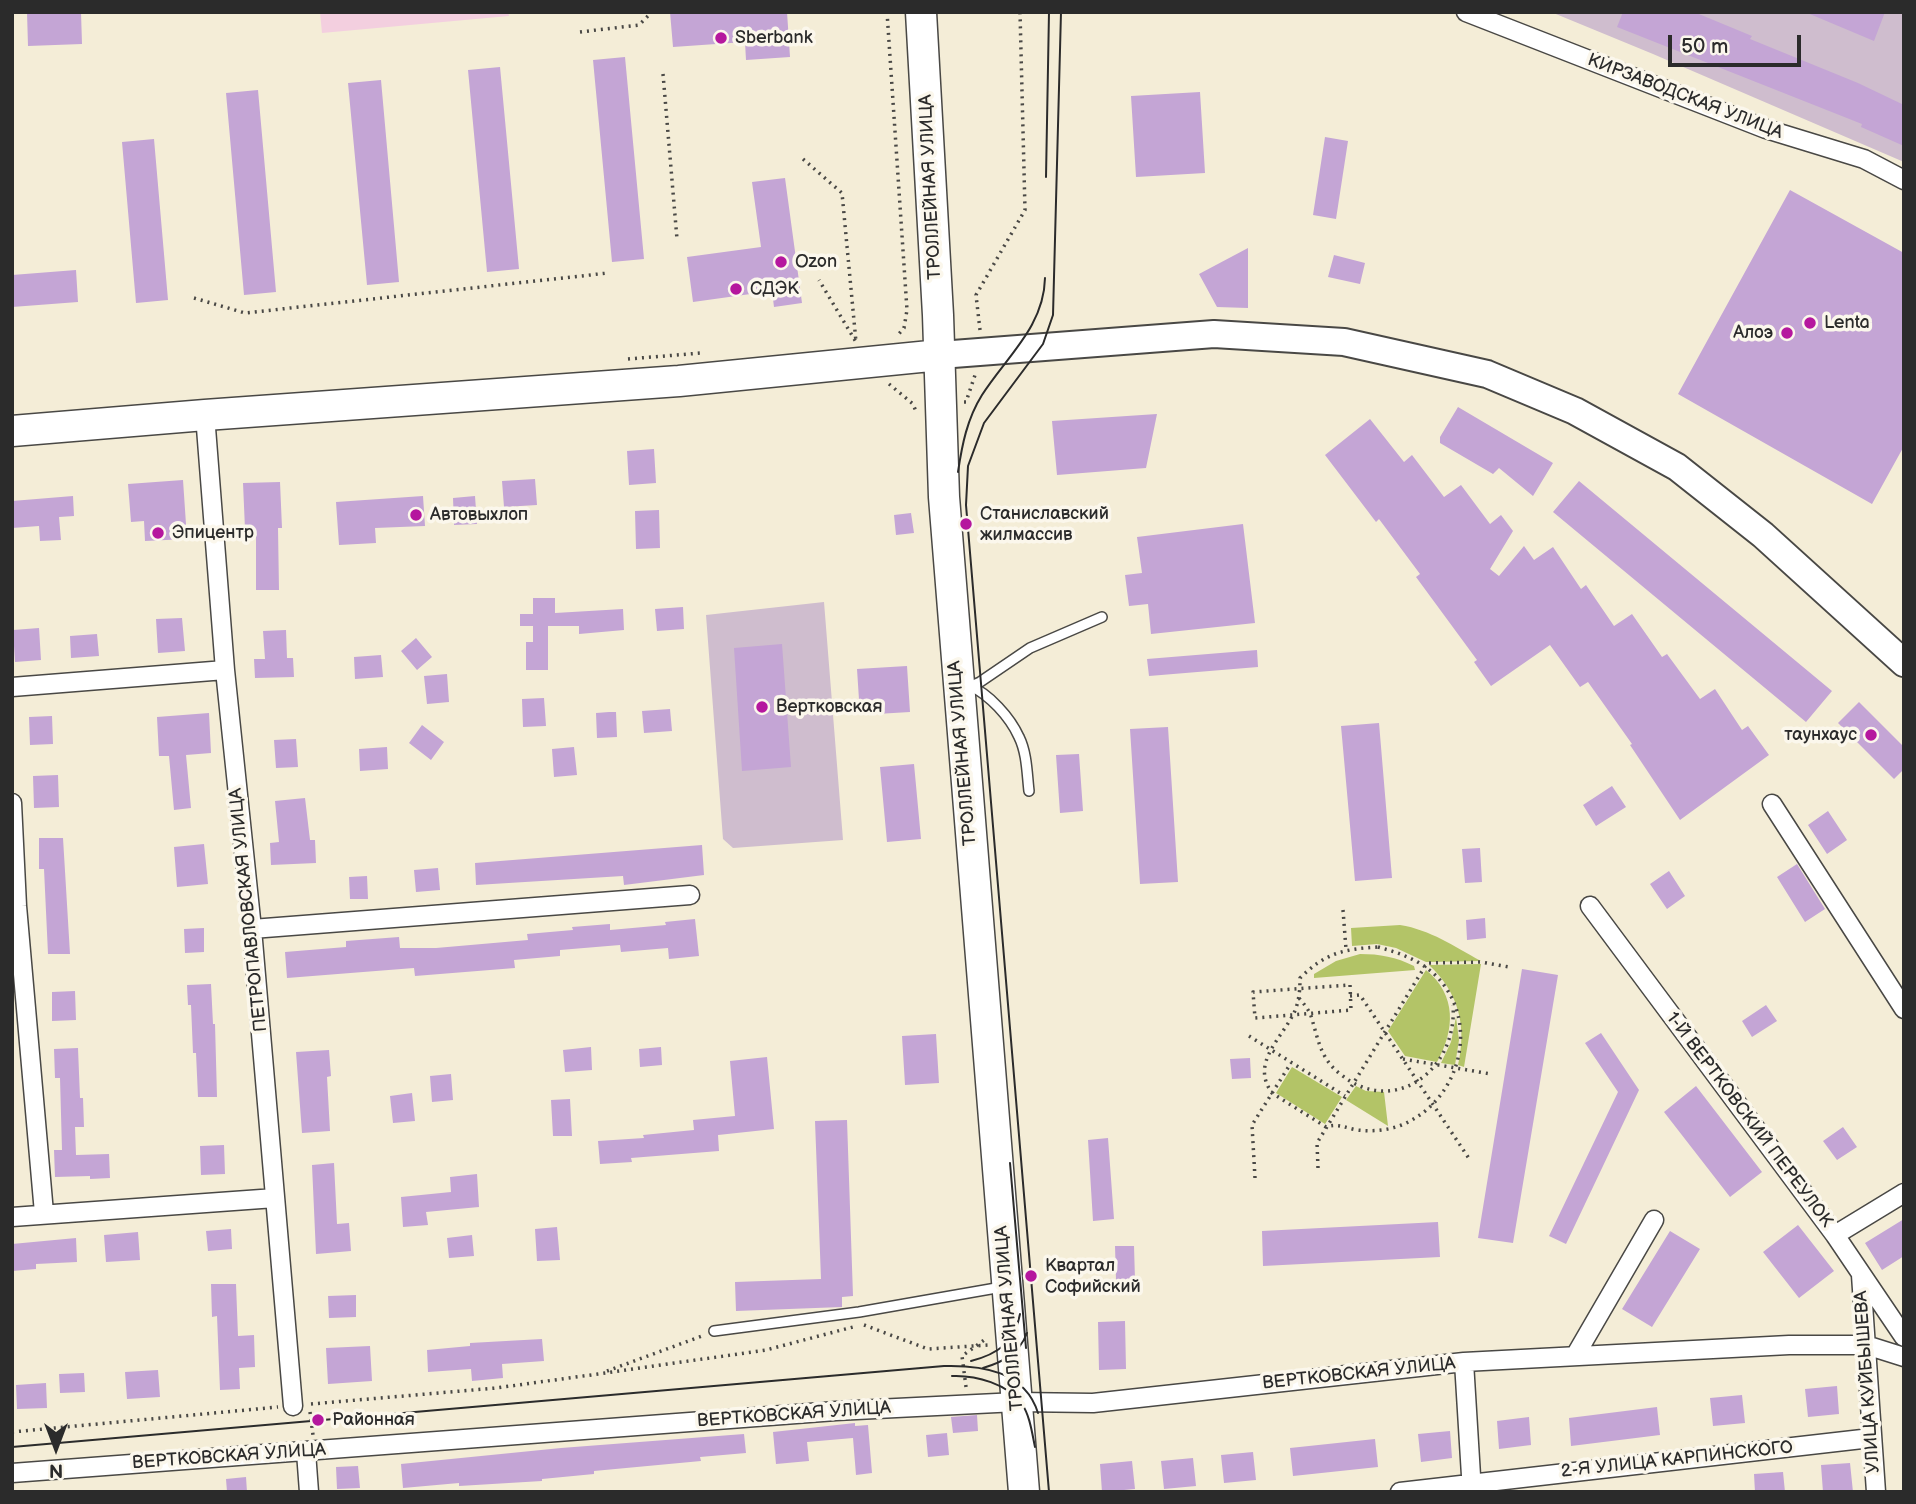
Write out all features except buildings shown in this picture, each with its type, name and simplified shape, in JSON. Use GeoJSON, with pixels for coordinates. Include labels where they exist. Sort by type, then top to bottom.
{"type":"FeatureCollection","features":[{"type":"Feature","properties":{"kind":"main road","name":"ТРОЛЛЕЙНАЯ УЛИЦА"},"geometry":{"type":"LineString","coordinates":[[921,12],[940,355],[944,497],[964,685],[1024,1492]]}},
{"type":"Feature","properties":{"kind":"main road"},"geometry":{"type":"LineString","coordinates":[[12,431],[679,381],[940,355],[1214,334],[1344,342],[1487,374],[1575,411],[1677,467],[1763,534],[1904,663]]}},
{"type":"Feature","properties":{"kind":"street","name":"КИРЗАВОДСКАЯ УЛИЦА"},"geometry":{"type":"LineString","coordinates":[[1466,12],[1766,129],[1864,159],[1904,180]]}},
{"type":"Feature","properties":{"kind":"street","name":"ПЕТРОПАВЛОВСКАЯ УЛИЦА"},"geometry":{"type":"LineString","coordinates":[[205,415],[225,670],[252,929],[275,1198],[301,1405]]}},
{"type":"Feature","properties":{"kind":"street"},"geometry":{"type":"LineString","coordinates":[[12,687],[225,670]]}},
{"type":"Feature","properties":{"kind":"street"},"geometry":{"type":"LineString","coordinates":[[12,803],[18,996],[44,1213]]}},
{"type":"Feature","properties":{"kind":"street"},"geometry":{"type":"LineString","coordinates":[[1772,804],[1904,1009]]}},
{"type":"Feature","properties":{"kind":"street"},"geometry":{"type":"LineString","coordinates":[[252,929],[690,895]]}},
{"type":"Feature","properties":{"kind":"street","name":"1-Й ВЕРТКОВСКИЙ ПЕРЕУЛОК"},"geometry":{"type":"LineString","coordinates":[[1590,906],[1835,1235],[1904,1337]]}},
{"type":"Feature","properties":{"kind":"street"},"geometry":{"type":"LineString","coordinates":[[1835,1235],[1904,1193]]}},
{"type":"Feature","properties":{"kind":"street"},"geometry":{"type":"LineString","coordinates":[[12,1217],[275,1198]]}},
{"type":"Feature","properties":{"kind":"street"},"geometry":{"type":"LineString","coordinates":[[1575,1356],[1654,1220]]}},
{"type":"Feature","properties":{"kind":"street","name":"УЛИЦА КУЙБЫШЕВА"},"geometry":{"type":"LineString","coordinates":[[1860,1272],[1877,1492]]}},
{"type":"Feature","properties":{"kind":"street","name":"ВЕРТКОВСКАЯ УЛИЦА"},"geometry":{"type":"LineString","coordinates":[[12,1473],[836,1411],[1017,1402],[1094,1403],[1464,1362],[1789,1345],[1866,1345],[1904,1357]]}},
{"type":"Feature","properties":{"kind":"street"},"geometry":{"type":"LineString","coordinates":[[1464,1362],[1472,1488]]}},
{"type":"Feature","properties":{"kind":"street","name":"2-Я УЛИЦА КАРПИНСКОГО"},"geometry":{"type":"LineString","coordinates":[[1400,1492],[1472,1488],[1871,1438]]}},
{"type":"Feature","properties":{"kind":"street"},"geometry":{"type":"LineString","coordinates":[[309,1492],[310,1452]]}},
{"type":"Feature","properties":{"kind":"lane"},"geometry":{"type":"LineString","coordinates":[[964,685],[980,682],[1036,644],[1102,618]]}},
{"type":"Feature","properties":{"kind":"lane"},"geometry":{"type":"LineString","coordinates":[[964,685],[980,691],[1000,710],[1019,737],[1029,791]]}},
{"type":"Feature","properties":{"kind":"lane"},"geometry":{"type":"LineString","coordinates":[[714,1331],[859,1312],[1007,1286]]}},
{"type":"Feature","properties":{"kind":"path"},"geometry":{"type":"LineString","coordinates":[[580,32],[639,25],[652,12]]}},
{"type":"Feature","properties":{"kind":"path"},"geometry":{"type":"LineString","coordinates":[[887,12],[907,310],[904,328],[893,340]]}},
{"type":"Feature","properties":{"kind":"path"},"geometry":{"type":"LineString","coordinates":[[976,295],[1025,210],[1020,12]]}},
{"type":"Feature","properties":{"kind":"path"},"geometry":{"type":"LineString","coordinates":[[663,74],[677,239]]}},
{"type":"Feature","properties":{"kind":"path"},"geometry":{"type":"LineString","coordinates":[[803,159],[842,192],[856,342]]}},
{"type":"Feature","properties":{"kind":"path"},"geometry":{"type":"LineString","coordinates":[[194,298],[245,313],[607,272]]}},
{"type":"Feature","properties":{"kind":"path"},"geometry":{"type":"LineString","coordinates":[[820,280],[856,342]]}},
{"type":"Feature","properties":{"kind":"path"},"geometry":{"type":"LineString","coordinates":[[856,342],[868,342]]}},
{"type":"Feature","properties":{"kind":"path"},"geometry":{"type":"LineString","coordinates":[[621,360],[704,353]]}},
{"type":"Feature","properties":{"kind":"path"},"geometry":{"type":"LineString","coordinates":[[1343,909],[1346,950]]}},
{"type":"Feature","properties":{"kind":"path"},"geometry":{"type":"LineString","coordinates":[[1378,947],[1403,954],[1425,966],[1440,980],[1460,1021],[1461,1040],[1456,1068],[1433,1105],[1406,1123],[1388,1129],[1354,1130],[1339,1125],[1326,1127],[1272,1093],[1266,1085],[1264,1075],[1266,1058],[1293,1015],[1299,998],[1300,978],[1311,967],[1328,955],[1378,947]]}},
{"type":"Feature","properties":{"kind":"path"},"geometry":{"type":"LineString","coordinates":[[1318,1168],[1317,1143],[1427,963],[1481,962],[1509,967]]}},
{"type":"Feature","properties":{"kind":"path"},"geometry":{"type":"LineString","coordinates":[[1350,985],[1350,996],[1352,1010],[1255,1018],[1253,992],[1350,985]]}},
{"type":"Feature","properties":{"kind":"path"},"geometry":{"type":"LineString","coordinates":[[1350,996],[1360,995],[1470,1160]]}},
{"type":"Feature","properties":{"kind":"path"},"geometry":{"type":"LineString","coordinates":[[1299,998],[1311,1013],[1323,1056],[1337,1072],[1353,1084],[1376,1090],[1398,1089],[1418,1082],[1437,1065],[1444,1056],[1452,1031],[1452,1000]]}},
{"type":"Feature","properties":{"kind":"path"},"geometry":{"type":"LineString","coordinates":[[1249,1036],[1345,1096]]}},
{"type":"Feature","properties":{"kind":"path"},"geometry":{"type":"LineString","coordinates":[[1402,1059],[1491,1074]]}},
{"type":"Feature","properties":{"kind":"path"},"geometry":{"type":"LineString","coordinates":[[1255,1178],[1252,1125],[1292,1063]]}},
{"type":"Feature","properties":{"kind":"path"},"geometry":{"type":"LineString","coordinates":[[12,1432],[496,1388],[766,1350],[865,1324],[928,1349],[1012,1344]]}},
{"type":"Feature","properties":{"kind":"path"},"geometry":{"type":"LineString","coordinates":[[598,1374],[714,1331]]}},
{"type":"Feature","properties":{"kind":"path"},"geometry":{"type":"LineString","coordinates":[[301,1405],[310,1452]]}},
{"type":"Feature","properties":{"kind":"shaded area"},"geometry":{"type":"Polygon","coordinates":[[[320,12],[508,12],[509,16],[322,33],[320,12]]]}},
{"type":"Feature","properties":{"kind":"shaded area"},"geometry":{"type":"Polygon","coordinates":[[[1551,12],[1904,12],[1904,162],[1653,54],[1551,12]]]}},
{"type":"Feature","properties":{"kind":"shaded area"},"geometry":{"type":"Polygon","coordinates":[[[824,602],[843,840],[733,848],[723,839],[706,615],[824,602]]]}},
{"type":"Feature","properties":{"kind":"green space"},"geometry":{"type":"Polygon","coordinates":[[[1400,925],[1432,935],[1481,961],[1426,962],[1396,948],[1377,944],[1352,946],[1351,928],[1400,925]]]}},
{"type":"Feature","properties":{"kind":"green space"},"geometry":{"type":"Polygon","coordinates":[[[1360,954],[1394,958],[1414,966],[1415,970],[1314,978],[1314,974],[1336,961],[1360,954]]]}},
{"type":"Feature","properties":{"kind":"green space"},"geometry":{"type":"Polygon","coordinates":[[[1481,964],[1464,1067],[1458,1065],[1461,1024],[1454,999],[1429,965],[1481,964]]]}},
{"type":"Feature","properties":{"kind":"green space"},"geometry":{"type":"Polygon","coordinates":[[[1426,970],[1443,990],[1450,1013],[1447,1038],[1437,1062],[1405,1056],[1388,1031],[1426,970]]]}},
{"type":"Feature","properties":{"kind":"green space"},"geometry":{"type":"Polygon","coordinates":[[[1456,1017],[1459,1040],[1455,1065],[1441,1063],[1451,1042],[1456,1017]]]}},
{"type":"Feature","properties":{"kind":"green space"},"geometry":{"type":"Polygon","coordinates":[[[1292,1067],[1342,1097],[1325,1124],[1276,1093],[1292,1067]]]}},
{"type":"Feature","properties":{"kind":"green space"},"geometry":{"type":"Polygon","coordinates":[[[1356,1086],[1366,1091],[1384,1092],[1388,1126],[1346,1100],[1356,1086]]]}},
{"type":"Feature","properties":{"kind":"tram line"},"geometry":{"type":"LineString","coordinates":[[1046,177],[1049,12]]}},
{"type":"Feature","properties":{"kind":"tram line"},"geometry":{"type":"LineString","coordinates":[[1049,1492],[966,505],[968,466],[984,423],[1043,344],[1053,315],[1061,12]]}},
{"type":"Feature","properties":{"kind":"tram line"},"geometry":{"type":"LineString","coordinates":[[958,472],[972,413],[1031,327],[1043,296],[1045,278]]}},
{"type":"Feature","properties":{"kind":"tram line"},"geometry":{"type":"LineString","coordinates":[[1010,1163],[1026,1348]]}},
{"type":"Feature","properties":{"kind":"tram line"},"geometry":{"type":"LineString","coordinates":[[971,1361],[989,1355],[1004,1345],[1014,1332],[1020,1314]]}},
{"type":"Feature","properties":{"kind":"tram line"},"geometry":{"type":"LineString","coordinates":[[983,1368],[1010,1356],[1027,1333]]}},
{"type":"Feature","properties":{"kind":"tram line"},"geometry":{"type":"LineString","coordinates":[[12,1447],[944,1366],[987,1369],[1013,1379],[1032,1399],[1038,1413]]}},
{"type":"Feature","properties":{"kind":"tram line"},"geometry":{"type":"LineString","coordinates":[[952,1376],[991,1382],[1009,1391],[1022,1404],[1027,1414],[1035,1447]]}},
{"type":"Feature","properties":{"kind":"place","name":"Sberbank"},"geometry":{"type":"Point","coordinates":[721,38]}},
{"type":"Feature","properties":{"kind":"place","name":"Ozon"},"geometry":{"type":"Point","coordinates":[781,262]}},
{"type":"Feature","properties":{"kind":"place","name":"СДЭК"},"geometry":{"type":"Point","coordinates":[736,289]}},
{"type":"Feature","properties":{"kind":"place","name":"Lenta"},"geometry":{"type":"Point","coordinates":[1810,323]}},
{"type":"Feature","properties":{"kind":"place","name":"Алоэ"},"geometry":{"type":"Point","coordinates":[1787,333]}},
{"type":"Feature","properties":{"kind":"place","name":"Автовыхлоп"},"geometry":{"type":"Point","coordinates":[416,515]}},
{"type":"Feature","properties":{"kind":"place","name":"Станиславский жилмассив"},"geometry":{"type":"Point","coordinates":[966,524]}},
{"type":"Feature","properties":{"kind":"place","name":"Эпицентр"},"geometry":{"type":"Point","coordinates":[158,533]}},
{"type":"Feature","properties":{"kind":"place","name":"Вертковская"},"geometry":{"type":"Point","coordinates":[762,707]}},
{"type":"Feature","properties":{"kind":"place","name":"таунхаус"},"geometry":{"type":"Point","coordinates":[1871,735]}},
{"type":"Feature","properties":{"kind":"place","name":"Квартал Софийский"},"geometry":{"type":"Point","coordinates":[1031,1276]}},
{"type":"Feature","properties":{"kind":"place","name":"Районная"},"geometry":{"type":"Point","coordinates":[318,1420]}}]}
